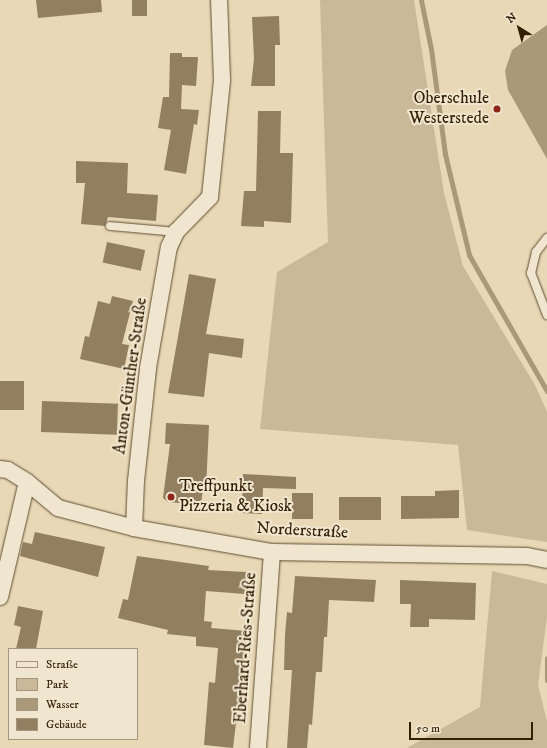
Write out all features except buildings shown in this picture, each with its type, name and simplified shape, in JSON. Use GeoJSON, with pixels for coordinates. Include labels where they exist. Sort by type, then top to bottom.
{"type":"FeatureCollection","features":[{"type":"Feature","properties":{"kind":"street","name":"Anton-Günther-Straße"},"geometry":{"type":"LineString","coordinates":[[134,528],[136,481],[148,368],[169,247],[176,232],[210,197],[222,80],[219,0]]}},
{"type":"Feature","properties":{"kind":"street","name":"Norderstraße"},"geometry":{"type":"LineString","coordinates":[[0,469],[8,470],[27,482],[58,508],[134,528],[272,552],[527,556],[544,559]]}},
{"type":"Feature","properties":{"kind":"street"},"geometry":{"type":"LineString","coordinates":[[0,597],[27,482]]}},
{"type":"Feature","properties":{"kind":"street","name":"Eberhard-Ries-Straße"},"geometry":{"type":"LineString","coordinates":[[258,748],[272,552]]}},
{"type":"Feature","properties":{"kind":"lane"},"geometry":{"type":"LineString","coordinates":[[110,226],[176,232]]}},
{"type":"Feature","properties":{"kind":"lane"},"geometry":{"type":"LineString","coordinates":[[547,238],[536,252],[531,273],[547,315]]}},
{"type":"Feature","properties":{"kind":"green space"},"geometry":{"type":"Polygon","coordinates":[[[320,0],[414,0],[444,193],[463,266],[535,385],[547,412],[547,542],[467,530],[458,445],[260,429],[277,272],[328,242],[320,0]]]}},
{"type":"Feature","properties":{"kind":"green space"},"geometry":{"type":"Polygon","coordinates":[[[492,571],[547,584],[547,617],[538,685],[547,721],[547,748],[407,748],[480,707],[492,571]]]}},
{"type":"Feature","properties":{"kind":"water"},"geometry":{"type":"Polygon","coordinates":[[[547,25],[547,159],[508,90],[505,71],[512,50],[547,25]]]}},
{"type":"Feature","properties":{"kind":"waterway"},"geometry":{"type":"LineString","coordinates":[[421,0],[431,49],[445,154],[469,255],[547,391]]}},
{"type":"Feature","properties":{"kind":"waterway"},"geometry":{"type":"LineString","coordinates":[[547,658],[547,680]]}},
{"type":"Feature","properties":{"kind":"place","name":"Oberschule Westerstede"},"geometry":{"type":"Point","coordinates":[497,109]}},
{"type":"Feature","properties":{"kind":"place","name":"Treffpunkt Pizzeria & Kiosk"},"geometry":{"type":"Point","coordinates":[171,497]}}]}
